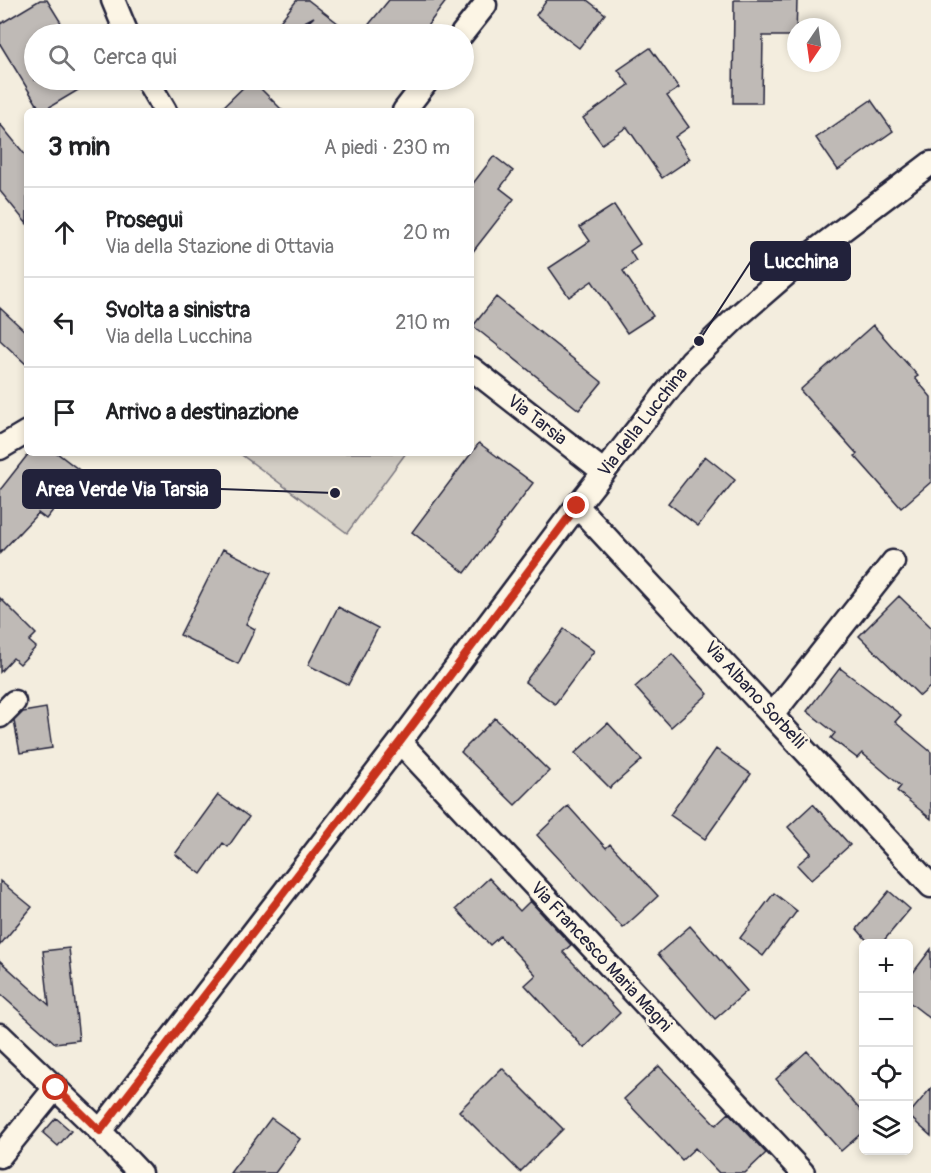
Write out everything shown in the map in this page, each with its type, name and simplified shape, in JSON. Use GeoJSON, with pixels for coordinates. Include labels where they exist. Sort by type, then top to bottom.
{"type":"FeatureCollection","features":[{"type":"Feature","properties":{"kind":"street"},"geometry":{"type":"LineString","coordinates":[[113,0],[123,24]]}},
{"type":"Feature","properties":{"kind":"street"},"geometry":{"type":"LineString","coordinates":[[470,24],[484,5]]}},
{"type":"Feature","properties":{"kind":"street"},"geometry":{"type":"LineString","coordinates":[[153,90],[163,108]]}},
{"type":"Feature","properties":{"kind":"street"},"geometry":{"type":"LineString","coordinates":[[406,108],[420,90]]}},
{"type":"Feature","properties":{"kind":"street","name":"Via della Lucchina"},"geometry":{"type":"LineString","coordinates":[[100,1131],[682,372],[714,338],[799,263],[931,163]]}},
{"type":"Feature","properties":{"kind":"street","name":"Via Tarsia"},"geometry":{"type":"LineString","coordinates":[[474,370],[604,472]]}},
{"type":"Feature","properties":{"kind":"street"},"geometry":{"type":"LineString","coordinates":[[0,448],[24,434]]}},
{"type":"Feature","properties":{"kind":"street","name":"Via Albano Sorbelli"},"geometry":{"type":"LineString","coordinates":[[577,506],[931,886]]}},
{"type":"Feature","properties":{"kind":"street"},"geometry":{"type":"LineString","coordinates":[[773,714],[893,562]]}},
{"type":"Feature","properties":{"kind":"street","name":"Via Francesco Maria Magni"},"geometry":{"type":"LineString","coordinates":[[400,742],[803,1173]]}},
{"type":"Feature","properties":{"kind":"street"},"geometry":{"type":"LineString","coordinates":[[0,1035],[100,1131],[140,1173]]}},
{"type":"Feature","properties":{"kind":"street"},"geometry":{"type":"LineString","coordinates":[[0,1156],[56,1088]]}},
{"type":"Feature","properties":{"kind":"shaded area"},"geometry":{"type":"Polygon","coordinates":[[[243,456],[404,456],[347,533],[243,456]]]}},
{"type":"Feature","properties":{"kind":"building"},"geometry":{"type":"Polygon","coordinates":[[[40,0],[47,0],[62,24],[24,24],[24,83],[0,44],[0,24],[40,0]]]}},
{"type":"Feature","properties":{"kind":"building"},"geometry":{"type":"Polygon","coordinates":[[[297,0],[308,0],[339,24],[307,24],[314,17],[301,24],[278,24],[297,0]]]}},
{"type":"Feature","properties":{"kind":"building"},"geometry":{"type":"Polygon","coordinates":[[[389,0],[447,0],[429,24],[369,24],[389,0]]]}},
{"type":"Feature","properties":{"kind":"building"},"geometry":{"type":"Polygon","coordinates":[[[547,0],[587,0],[605,14],[579,48],[536,15],[547,0]]]}},
{"type":"Feature","properties":{"kind":"building"},"geometry":{"type":"Polygon","coordinates":[[[734,0],[797,0],[796,18],[787,18],[787,36],[763,36],[762,103],[733,103],[734,0]]]}},
{"type":"Feature","properties":{"kind":"building"},"geometry":{"type":"Polygon","coordinates":[[[650,48],[679,88],[667,96],[689,127],[675,137],[690,159],[662,178],[627,127],[602,144],[583,118],[629,85],[618,70],[650,48]]]}},
{"type":"Feature","properties":{"kind":"building"},"geometry":{"type":"Polygon","coordinates":[[[28,90],[78,90],[48,108],[39,108],[28,90]]]}},
{"type":"Feature","properties":{"kind":"building"},"geometry":{"type":"Polygon","coordinates":[[[241,90],[262,90],[280,108],[222,108],[241,90]]]}},
{"type":"Feature","properties":{"kind":"building"},"geometry":{"type":"Polygon","coordinates":[[[871,100],[893,131],[838,170],[816,138],[871,100]]]}},
{"type":"Feature","properties":{"kind":"building"},"geometry":{"type":"Polygon","coordinates":[[[0,124],[24,153],[24,220],[0,191],[0,124]]]}},
{"type":"Feature","properties":{"kind":"building"},"geometry":{"type":"Polygon","coordinates":[[[494,156],[513,171],[500,188],[514,199],[474,250],[474,182],[494,156]]]}},
{"type":"Feature","properties":{"kind":"building"},"geometry":{"type":"Polygon","coordinates":[[[614,205],[640,244],[630,251],[636,261],[623,271],[653,316],[627,333],[592,281],[569,297],[549,268],[590,241],[580,227],[614,205]]]}},
{"type":"Feature","properties":{"kind":"building"},"geometry":{"type":"Polygon","coordinates":[[[496,297],[602,382],[579,410],[474,325],[496,297]]]}},
{"type":"Feature","properties":{"kind":"building"},"geometry":{"type":"Polygon","coordinates":[[[0,308],[24,330],[24,362],[0,340],[0,308]]]}},
{"type":"Feature","properties":{"kind":"building"},"geometry":{"type":"Polygon","coordinates":[[[873,325],[918,376],[915,378],[931,397],[931,482],[901,508],[800,390],[873,325]]]}},
{"type":"Feature","properties":{"kind":"building"},"geometry":{"type":"Polygon","coordinates":[[[479,443],[533,483],[465,573],[412,532],[469,456],[474,456],[474,450],[479,443]]]}},
{"type":"Feature","properties":{"kind":"building"},"geometry":{"type":"Polygon","coordinates":[[[27,456],[61,456],[83,473],[46,519],[38,513],[0,553],[0,490],[27,456]]]}},
{"type":"Feature","properties":{"kind":"building"},"geometry":{"type":"Polygon","coordinates":[[[705,456],[735,480],[698,526],[668,503],[705,456]]]}},
{"type":"Feature","properties":{"kind":"building"},"geometry":{"type":"Polygon","coordinates":[[[223,549],[271,573],[246,624],[255,629],[238,664],[180,635],[223,549]]]}},
{"type":"Feature","properties":{"kind":"building"},"geometry":{"type":"Polygon","coordinates":[[[899,596],[931,627],[931,686],[920,696],[859,636],[899,596]]]}},
{"type":"Feature","properties":{"kind":"building"},"geometry":{"type":"Polygon","coordinates":[[[0,598],[36,634],[29,641],[36,647],[20,664],[13,658],[0,672],[0,598]]]}},
{"type":"Feature","properties":{"kind":"building"},"geometry":{"type":"Polygon","coordinates":[[[338,607],[378,628],[348,685],[308,665],[338,607]]]}},
{"type":"Feature","properties":{"kind":"building"},"geometry":{"type":"Polygon","coordinates":[[[564,629],[594,651],[555,704],[525,682],[564,629]]]}},
{"type":"Feature","properties":{"kind":"building"},"geometry":{"type":"Polygon","coordinates":[[[672,654],[708,694],[671,727],[635,687],[672,654]]]}},
{"type":"Feature","properties":{"kind":"building"},"geometry":{"type":"Polygon","coordinates":[[[840,668],[901,715],[895,722],[931,752],[931,819],[897,791],[901,786],[862,753],[857,758],[831,738],[835,733],[807,711],[840,668]]]}},
{"type":"Feature","properties":{"kind":"building"},"geometry":{"type":"Polygon","coordinates":[[[46,708],[52,748],[20,753],[14,721],[23,712],[46,708]]]}},
{"type":"Feature","properties":{"kind":"building"},"geometry":{"type":"Polygon","coordinates":[[[495,718],[549,771],[515,805],[461,752],[495,718]]]}},
{"type":"Feature","properties":{"kind":"building"},"geometry":{"type":"Polygon","coordinates":[[[608,723],[642,760],[610,788],[575,753],[608,723]]]}},
{"type":"Feature","properties":{"kind":"building"},"geometry":{"type":"Polygon","coordinates":[[[716,749],[751,774],[705,839],[670,815],[716,749]]]}},
{"type":"Feature","properties":{"kind":"building"},"geometry":{"type":"Polygon","coordinates":[[[218,795],[249,817],[228,847],[223,843],[201,874],[175,854],[218,795]]]}},
{"type":"Feature","properties":{"kind":"building"},"geometry":{"type":"Polygon","coordinates":[[[813,804],[850,845],[811,880],[797,865],[811,853],[788,827],[813,804]]]}},
{"type":"Feature","properties":{"kind":"building"},"geometry":{"type":"Polygon","coordinates":[[[568,806],[606,848],[610,844],[658,896],[623,928],[537,835],[568,806]]]}},
{"type":"Feature","properties":{"kind":"building"},"geometry":{"type":"Polygon","coordinates":[[[489,878],[520,911],[530,901],[571,945],[563,952],[620,1013],[584,1048],[525,985],[536,975],[500,936],[490,945],[456,909],[489,878]]]}},
{"type":"Feature","properties":{"kind":"building"},"geometry":{"type":"Polygon","coordinates":[[[0,881],[32,907],[0,945],[0,881]]]}},
{"type":"Feature","properties":{"kind":"building"},"geometry":{"type":"Polygon","coordinates":[[[889,891],[910,909],[885,939],[866,939],[857,929],[889,891]]]}},
{"type":"Feature","properties":{"kind":"building"},"geometry":{"type":"Polygon","coordinates":[[[774,893],[797,911],[763,956],[740,938],[774,893]]]}},
{"type":"Feature","properties":{"kind":"building"},"geometry":{"type":"Polygon","coordinates":[[[690,926],[747,991],[715,1019],[658,954],[690,926]]]}},
{"type":"Feature","properties":{"kind":"building"},"geometry":{"type":"Polygon","coordinates":[[[69,948],[79,1040],[55,1043],[0,994],[0,961],[49,1005],[43,951],[69,948]]]}},
{"type":"Feature","properties":{"kind":"building"},"geometry":{"type":"Polygon","coordinates":[[[931,949],[931,1019],[913,1005],[913,973],[931,949]]]}},
{"type":"Feature","properties":{"kind":"building"},"geometry":{"type":"Polygon","coordinates":[[[807,1051],[859,1108],[859,1135],[841,1151],[776,1079],[807,1051]]]}},
{"type":"Feature","properties":{"kind":"building"},"geometry":{"type":"Polygon","coordinates":[[[659,1066],[716,1125],[729,1113],[766,1153],[745,1173],[719,1173],[695,1148],[682,1160],[624,1099],[659,1066]]]}},
{"type":"Feature","properties":{"kind":"building"},"geometry":{"type":"Polygon","coordinates":[[[502,1068],[563,1129],[520,1172],[459,1111],[502,1068]]]}},
{"type":"Feature","properties":{"kind":"building"},"geometry":{"type":"Polygon","coordinates":[[[931,1088],[931,1136],[913,1120],[913,1109],[931,1088]]]}},
{"type":"Feature","properties":{"kind":"building"},"geometry":{"type":"Polygon","coordinates":[[[56,1118],[71,1131],[58,1146],[43,1133],[56,1118]]]}},
{"type":"Feature","properties":{"kind":"building"},"geometry":{"type":"Polygon","coordinates":[[[271,1118],[300,1139],[275,1173],[230,1173],[271,1118]]]}},
{"type":"Feature","properties":{"kind":"place","name":"Lucchina"},"geometry":{"type":"Point","coordinates":[699,341]}},
{"type":"Feature","properties":{"kind":"place","name":"Area Verde Via Tarsia"},"geometry":{"type":"Point","coordinates":[335,493]}},
{"type":"Feature","properties":{"kind":"route"},"geometry":{"type":"LineString","coordinates":[[56,1088],[100,1131],[400,742],[577,506]]}}]}
